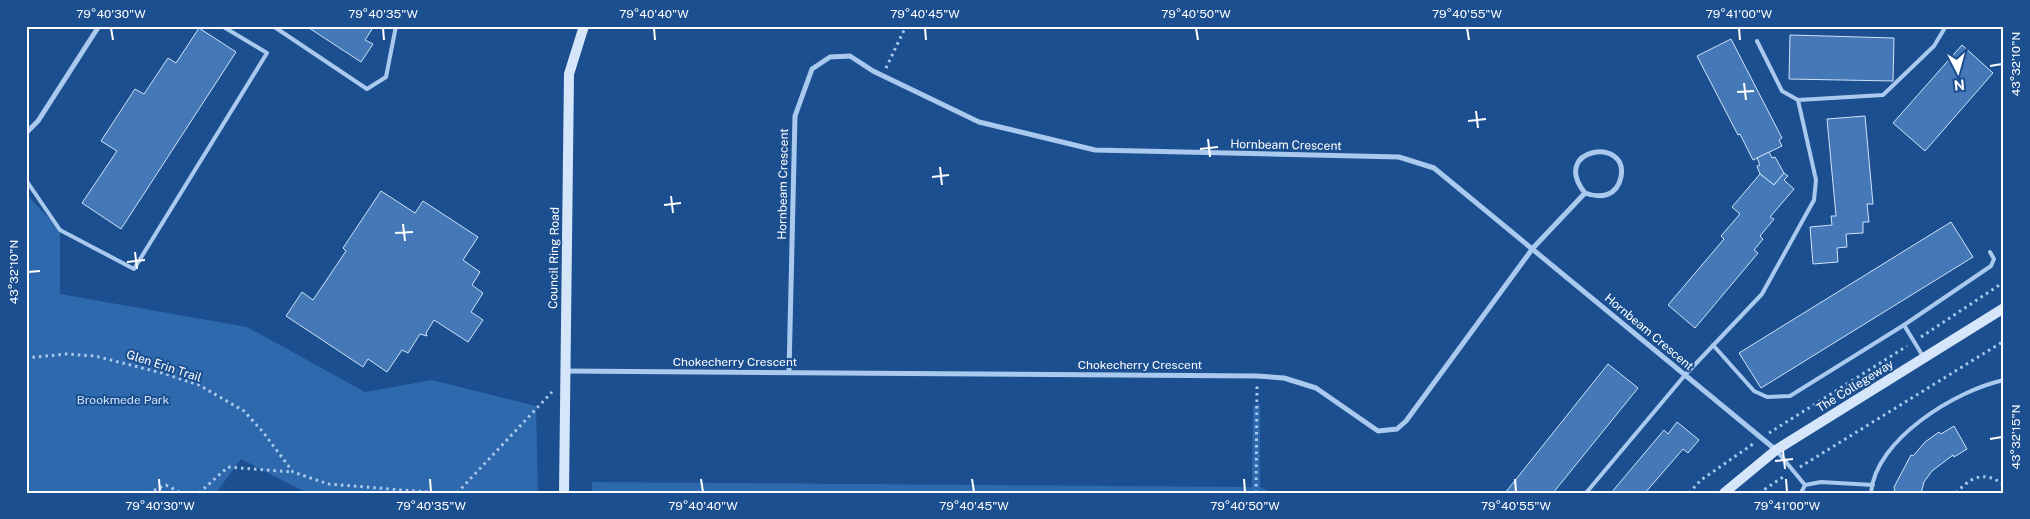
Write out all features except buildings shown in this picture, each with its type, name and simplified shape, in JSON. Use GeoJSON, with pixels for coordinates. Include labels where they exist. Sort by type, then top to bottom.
{"type":"FeatureCollection","features":[{"type":"Feature","properties":{"kind":"street"},"geometry":{"type":"LineString","coordinates":[[26,133],[38,121],[99,26]]}},
{"type":"Feature","properties":{"kind":"street","name":"Council Ring Road"},"geometry":{"type":"LineString","coordinates":[[564,493],[569,74],[584,26]]}},
{"type":"Feature","properties":{"kind":"street","name":"Hornbeam Crescent"},"geometry":{"type":"LineString","coordinates":[[788,372],[795,116],[812,69],[830,58],[850,56],[882,75],[978,122],[1094,150],[1399,156],[1434,168],[1776,450]]}},
{"type":"Feature","properties":{"kind":"street"},"geometry":{"type":"LineString","coordinates":[[1593,151],[1606,152],[1617,159],[1622,172],[1620,185],[1610,194],[1598,197],[1585,193],[1577,183],[1576,170],[1582,158],[1593,151]]}},
{"type":"Feature","properties":{"kind":"street","name":"Chokecherry Crescent"},"geometry":{"type":"LineString","coordinates":[[565,371],[1257,376],[1284,378],[1316,388],[1378,431],[1397,429],[1406,421],[1533,248],[1585,193]]}},
{"type":"Feature","properties":{"kind":"street","name":"The Collegeway"},"geometry":{"type":"LineString","coordinates":[[1724,493],[1776,450],[2004,308]]}},
{"type":"Feature","properties":{"kind":"lane"},"geometry":{"type":"LineString","coordinates":[[26,180],[60,230],[134,269],[267,53],[222,26]]}},
{"type":"Feature","properties":{"kind":"lane"},"geometry":{"type":"LineString","coordinates":[[273,26],[367,89],[386,77],[396,26]]}},
{"type":"Feature","properties":{"kind":"lane"},"geometry":{"type":"LineString","coordinates":[[1757,41],[1782,91],[1798,100],[1883,95],[1934,46],[1946,26]]}},
{"type":"Feature","properties":{"kind":"lane"},"geometry":{"type":"LineString","coordinates":[[1586,493],[1685,374],[1762,294],[1814,200],[1816,180],[1798,100]]}},
{"type":"Feature","properties":{"kind":"lane"},"geometry":{"type":"LineString","coordinates":[[1713,345],[1754,391],[1767,397],[1780,398],[1790,396],[1904,326],[1991,266],[1994,259],[1990,252]]}},
{"type":"Feature","properties":{"kind":"lane"},"geometry":{"type":"LineString","coordinates":[[1904,326],[1924,358]]}},
{"type":"Feature","properties":{"kind":"lane"},"geometry":{"type":"LineString","coordinates":[[1871,493],[1888,454],[1903,435],[1940,407],[1990,383],[2004,380]]}},
{"type":"Feature","properties":{"kind":"lane"},"geometry":{"type":"LineString","coordinates":[[1776,450],[1805,485]]}},
{"type":"Feature","properties":{"kind":"lane"},"geometry":{"type":"LineString","coordinates":[[1805,485],[1821,482],[1873,485]]}},
{"type":"Feature","properties":{"kind":"lane"},"geometry":{"type":"LineString","coordinates":[[1801,493],[1805,485]]}},
{"type":"Feature","properties":{"kind":"path"},"geometry":{"type":"LineString","coordinates":[[882,75],[906,26]]}},
{"type":"Feature","properties":{"kind":"path"},"geometry":{"type":"LineString","coordinates":[[1688,493],[1702,480],[1761,438],[1914,342],[2004,282]]}},
{"type":"Feature","properties":{"kind":"path"},"geometry":{"type":"LineString","coordinates":[[1759,493],[2004,341]]}},
{"type":"Feature","properties":{"kind":"path","name":"Glen Erin Trail"},"geometry":{"type":"LineString","coordinates":[[26,358],[66,354],[95,356],[154,370],[199,385],[244,411],[263,432],[293,472]]}},
{"type":"Feature","properties":{"kind":"path"},"geometry":{"type":"LineString","coordinates":[[1256,493],[1257,376]]}},
{"type":"Feature","properties":{"kind":"path"},"geometry":{"type":"LineString","coordinates":[[457,493],[553,390]]}},
{"type":"Feature","properties":{"kind":"path"},"geometry":{"type":"LineString","coordinates":[[199,493],[228,467],[293,472],[328,484],[440,493]]}},
{"type":"Feature","properties":{"kind":"path"},"geometry":{"type":"LineString","coordinates":[[1956,493],[1966,482],[1975,478],[1994,478],[2004,485]]}},
{"type":"Feature","properties":{"kind":"path"},"geometry":{"type":"LineString","coordinates":[[148,493],[166,485],[181,493]]}},
{"type":"Feature","properties":{"kind":"green space","name":"Brookmede Park"},"geometry":{"type":"Polygon","coordinates":[[[26,194],[60,230],[60,294],[247,327],[365,392],[432,380],[536,406],[538,493],[307,493],[241,459],[216,493],[26,493],[26,194]]]}},
{"type":"Feature","properties":{"kind":"green space"},"geometry":{"type":"Polygon","coordinates":[[[1260,404],[1260,487],[1272,493],[592,493],[592,482],[1252,487],[1253,405],[1260,404]]]}}]}
